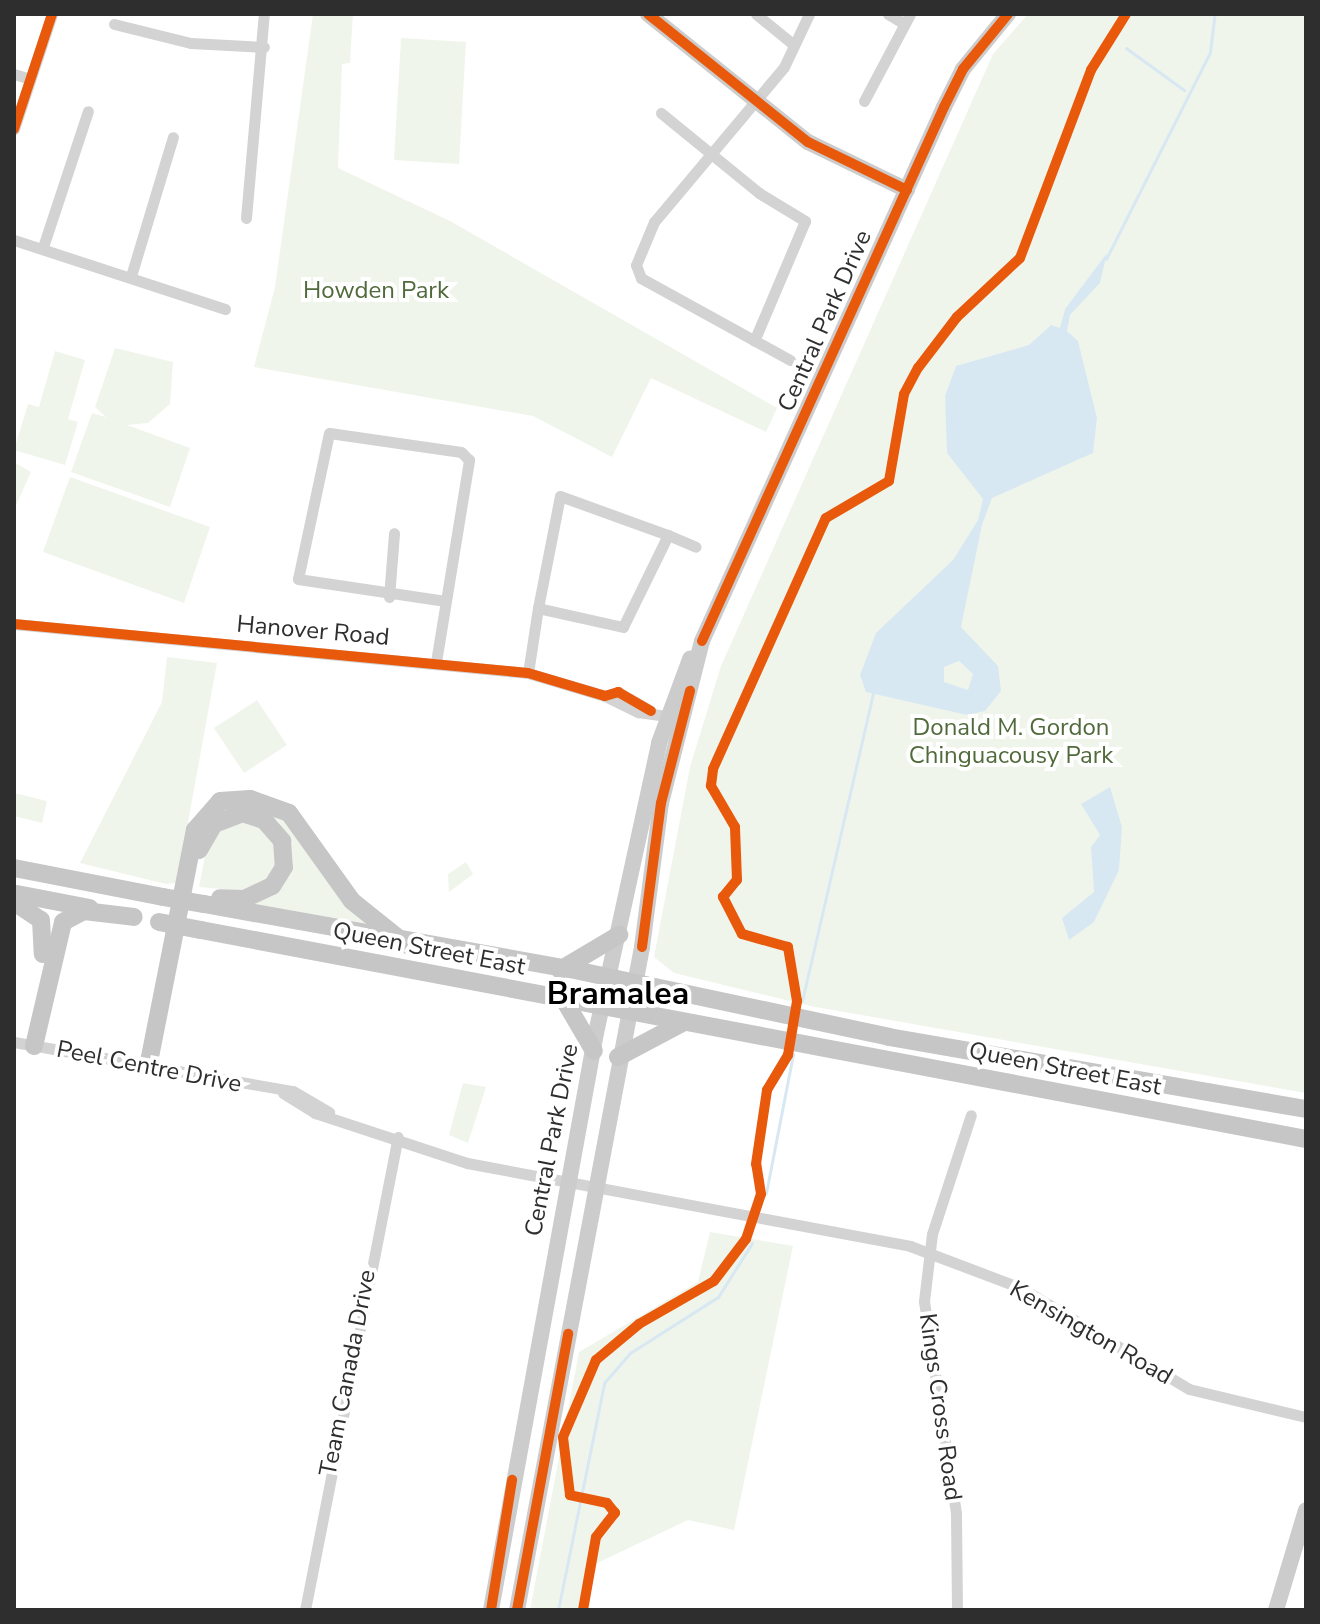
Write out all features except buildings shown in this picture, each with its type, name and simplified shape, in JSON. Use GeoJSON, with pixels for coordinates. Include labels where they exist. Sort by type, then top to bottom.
{"type":"FeatureCollection","features":[{"type":"Feature","properties":{"kind":"main road"},"geometry":{"type":"LineString","coordinates":[[153,1068],[195,830],[220,801],[250,799],[289,813],[352,901],[407,945]]}},
{"type":"Feature","properties":{"kind":"main road"},"geometry":{"type":"LineString","coordinates":[[153,1068],[200,842],[227,815],[264,820],[284,847],[277,881],[254,897],[204,904]]}},
{"type":"Feature","properties":{"kind":"main road","name":"Queen Street East"},"geometry":{"type":"LineString","coordinates":[[14,868],[407,945],[610,977],[889,1037],[1306,1109]]}},
{"type":"Feature","properties":{"kind":"main road","name":"Queen Street East"},"geometry":{"type":"LineString","coordinates":[[14,894],[603,1003],[682,1023],[1306,1139]]}},
{"type":"Feature","properties":{"kind":"main road"},"geometry":{"type":"LineString","coordinates":[[14,902],[36,911],[46,937],[24,1044]]}},
{"type":"Feature","properties":{"kind":"main road"},"geometry":{"type":"LineString","coordinates":[[24,1044],[63,922],[84,911],[134,917]]}},
{"type":"Feature","properties":{"kind":"main road"},"geometry":{"type":"LineString","coordinates":[[560,970],[619,935]]}},
{"type":"Feature","properties":{"kind":"main road"},"geometry":{"type":"LineString","coordinates":[[563,998],[594,1051]]}},
{"type":"Feature","properties":{"kind":"main road"},"geometry":{"type":"LineString","coordinates":[[618,1057],[682,1023]]}},
{"type":"Feature","properties":{"kind":"street"},"geometry":{"type":"LineString","coordinates":[[14,129],[52,14]]}},
{"type":"Feature","properties":{"kind":"street"},"geometry":{"type":"LineString","coordinates":[[246,218],[264,47],[264,14]]}},
{"type":"Feature","properties":{"kind":"street"},"geometry":{"type":"LineString","coordinates":[[648,14],[808,142],[907,190]]}},
{"type":"Feature","properties":{"kind":"street"},"geometry":{"type":"LineString","coordinates":[[756,14],[794,45]]}},
{"type":"Feature","properties":{"kind":"street"},"geometry":{"type":"LineString","coordinates":[[790,360],[636,272],[654,222],[758,102],[794,45],[809,14]]}},
{"type":"Feature","properties":{"kind":"street"},"geometry":{"type":"LineString","coordinates":[[864,101],[906,19],[888,14]]}},
{"type":"Feature","properties":{"kind":"street","name":"Central Park Drive"},"geometry":{"type":"LineString","coordinates":[[491,1610],[603,1003],[676,717],[702,641],[963,69],[1008,14]]}},
{"type":"Feature","properties":{"kind":"street"},"geometry":{"type":"LineString","coordinates":[[114,24],[191,43],[264,47]]}},
{"type":"Feature","properties":{"kind":"street"},"geometry":{"type":"LineString","coordinates":[[14,74],[30,79]]}},
{"type":"Feature","properties":{"kind":"street"},"geometry":{"type":"LineString","coordinates":[[43,247],[88,111]]}},
{"type":"Feature","properties":{"kind":"street"},"geometry":{"type":"LineString","coordinates":[[661,113],[711,155],[805,221],[754,341]]}},
{"type":"Feature","properties":{"kind":"street"},"geometry":{"type":"LineString","coordinates":[[131,276],[173,137]]}},
{"type":"Feature","properties":{"kind":"street"},"geometry":{"type":"LineString","coordinates":[[14,240],[225,309]]}},
{"type":"Feature","properties":{"kind":"street"},"geometry":{"type":"LineString","coordinates":[[436,662],[469,460],[461,452],[329,433],[298,579],[389,597],[445,601]]}},
{"type":"Feature","properties":{"kind":"street"},"geometry":{"type":"LineString","coordinates":[[528,673],[538,608],[565,492],[696,547]]}},
{"type":"Feature","properties":{"kind":"street"},"geometry":{"type":"LineString","coordinates":[[389,597],[394,533]]}},
{"type":"Feature","properties":{"kind":"street"},"geometry":{"type":"LineString","coordinates":[[538,608],[623,627],[668,535]]}},
{"type":"Feature","properties":{"kind":"street","name":"Hanover Road"},"geometry":{"type":"LineString","coordinates":[[14,624],[528,673],[605,696],[618,692],[651,711],[676,717]]}},
{"type":"Feature","properties":{"kind":"street","name":"Central Park Drive"},"geometry":{"type":"LineString","coordinates":[[517,1610],[634,983],[676,717]]}},
{"type":"Feature","properties":{"kind":"street","name":"Peel Centre Drive"},"geometry":{"type":"LineString","coordinates":[[24,1044],[315,1100],[329,1112],[467,1163],[595,1188]]}},
{"type":"Feature","properties":{"kind":"street","name":"Kings Cross Road"},"geometry":{"type":"LineString","coordinates":[[957,1610],[956,1513],[926,1327],[929,1252],[971,1115]]}},
{"type":"Feature","properties":{"kind":"street","name":"Team Canada Drive"},"geometry":{"type":"LineString","coordinates":[[305,1610],[398,1137]]}},
{"type":"Feature","properties":{"kind":"street","name":"Kensington Road"},"geometry":{"type":"LineString","coordinates":[[595,1188],[929,1252],[1021,1288],[1189,1389],[1306,1417]]}},
{"type":"Feature","properties":{"kind":"street"},"geometry":{"type":"LineString","coordinates":[[547,1299],[568,1334]]}},
{"type":"Feature","properties":{"kind":"street"},"geometry":{"type":"LineString","coordinates":[[1276,1610],[1301,1547],[1306,1510]]}},
{"type":"Feature","properties":{"kind":"green space","name":"Howden Park"},"geometry":{"type":"Polygon","coordinates":[[[313,14],[353,14],[350,63],[342,64],[338,168],[450,221],[777,408],[766,432],[651,378],[612,457],[533,416],[254,367],[275,287],[313,14]]]}},
{"type":"Feature","properties":{"kind":"green space","name":"Donald M. Gordon Chinguacousy Park"},"geometry":{"type":"Polygon","coordinates":[[[1028,14],[1306,14],[1306,1093],[810,1006],[674,973],[654,957],[690,767],[721,666],[993,54],[1028,14]]]}},
{"type":"Feature","properties":{"kind":"green space"},"geometry":{"type":"Polygon","coordinates":[[[401,38],[466,42],[459,164],[394,160],[401,38]]]}},
{"type":"Feature","properties":{"kind":"green space"},"geometry":{"type":"Polygon","coordinates":[[[115,348],[173,362],[170,404],[148,423],[127,425],[190,448],[170,507],[71,472],[92,413],[106,417],[95,407],[115,348]]]}},
{"type":"Feature","properties":{"kind":"green space"},"geometry":{"type":"Polygon","coordinates":[[[55,351],[85,360],[68,419],[78,422],[65,465],[14,450],[28,404],[39,407],[55,351]]]}},
{"type":"Feature","properties":{"kind":"green space"},"geometry":{"type":"Polygon","coordinates":[[[14,462],[31,472],[14,510],[14,462]]]}},
{"type":"Feature","properties":{"kind":"green space"},"geometry":{"type":"Polygon","coordinates":[[[70,477],[210,527],[184,603],[43,552],[70,477]]]}},
{"type":"Feature","properties":{"kind":"green space"},"geometry":{"type":"Polygon","coordinates":[[[167,657],[217,663],[177,883],[166,884],[80,863],[162,702],[167,657]]]}},
{"type":"Feature","properties":{"kind":"green space"},"geometry":{"type":"Polygon","coordinates":[[[257,700],[287,745],[244,773],[214,728],[257,700]]]}},
{"type":"Feature","properties":{"kind":"green space"},"geometry":{"type":"Polygon","coordinates":[[[14,793],[47,801],[42,823],[14,816],[14,793]]]}},
{"type":"Feature","properties":{"kind":"green space"},"geometry":{"type":"Polygon","coordinates":[[[235,803],[267,809],[290,822],[370,924],[253,904],[275,895],[293,868],[290,841],[278,821],[254,808],[224,811],[202,829],[220,807],[235,803]]]}},
{"type":"Feature","properties":{"kind":"green space"},"geometry":{"type":"Polygon","coordinates":[[[238,817],[271,831],[280,865],[254,892],[199,887],[208,840],[238,817]]]}},
{"type":"Feature","properties":{"kind":"green space"},"geometry":{"type":"Polygon","coordinates":[[[466,862],[473,874],[449,892],[448,874],[466,862]]]}},
{"type":"Feature","properties":{"kind":"green space"},"geometry":{"type":"Polygon","coordinates":[[[463,1083],[486,1087],[468,1143],[449,1135],[463,1083]]]}},
{"type":"Feature","properties":{"kind":"green space"},"geometry":{"type":"Polygon","coordinates":[[[710,1232],[793,1246],[734,1530],[688,1520],[593,1565],[584,1610],[530,1610],[579,1352],[698,1282],[710,1232]]]}},
{"type":"Feature","properties":{"kind":"shaded area"},"geometry":{"type":"Polygon","coordinates":[[[1107,253],[1100,283],[1070,315],[1067,331],[1078,341],[1097,418],[1093,453],[992,498],[982,525],[961,627],[998,666],[1001,691],[985,711],[967,715],[866,692],[860,675],[876,633],[953,560],[978,520],[983,499],[947,453],[945,396],[956,366],[1029,345],[1051,325],[1060,328],[1065,309],[1107,253]],[[959,661],[944,667],[944,682],[968,690],[973,674],[959,661]]]}},
{"type":"Feature","properties":{"kind":"shaded area"},"geometry":{"type":"Polygon","coordinates":[[[1110,787],[1122,827],[1119,870],[1094,922],[1069,940],[1062,918],[1094,892],[1091,847],[1100,835],[1081,804],[1110,787]]]}},
{"type":"Feature","properties":{"kind":"waterway"},"geometry":{"type":"LineString","coordinates":[[1106,259],[1210,52],[1215,14]]}},
{"type":"Feature","properties":{"kind":"waterway"},"geometry":{"type":"LineString","coordinates":[[1126,48],[1184,90]]}},
{"type":"Feature","properties":{"kind":"waterway"},"geometry":{"type":"LineString","coordinates":[[802,1001],[874,690]]}},
{"type":"Feature","properties":{"kind":"waterway"},"geometry":{"type":"LineString","coordinates":[[766,1193],[793,1054]]}},
{"type":"Feature","properties":{"kind":"waterway"},"geometry":{"type":"LineString","coordinates":[[558,1610],[604,1383],[630,1353],[718,1297],[752,1243]]}},
{"type":"Feature","properties":{"kind":"cycle path"},"geometry":{"type":"LineString","coordinates":[[14,129],[52,14]]}},
{"type":"Feature","properties":{"kind":"cycle path"},"geometry":{"type":"LineString","coordinates":[[648,14],[808,142],[907,190]]}},
{"type":"Feature","properties":{"kind":"cycle path"},"geometry":{"type":"LineString","coordinates":[[702,641],[944,107],[963,69],[1008,14]]}},
{"type":"Feature","properties":{"kind":"cycle path"},"geometry":{"type":"LineString","coordinates":[[583,1610],[596,1537],[615,1513],[607,1503],[570,1495],[563,1437],[596,1360],[639,1324],[714,1281],[746,1239],[761,1194],[756,1164],[767,1090],[788,1055],[797,1001],[788,947],[742,934],[723,897],[737,880],[735,827],[711,786],[713,769],[826,518],[889,481],[904,394],[918,368],[957,317],[1020,258],[1091,70],[1126,14]]}},
{"type":"Feature","properties":{"kind":"cycle path"},"geometry":{"type":"LineString","coordinates":[[14,624],[528,673],[605,696],[618,692],[651,711]]}},
{"type":"Feature","properties":{"kind":"cycle path"},"geometry":{"type":"LineString","coordinates":[[642,947],[661,803],[690,691]]}},
{"type":"Feature","properties":{"kind":"cycle path"},"geometry":{"type":"LineString","coordinates":[[517,1610],[568,1334]]}},
{"type":"Feature","properties":{"kind":"cycle path"},"geometry":{"type":"LineString","coordinates":[[491,1610],[512,1480]]}},
{"type":"Feature","properties":{"kind":"district","name":"Bramalea"},"geometry":{"type":"Point","coordinates":[618,994]}}]}
